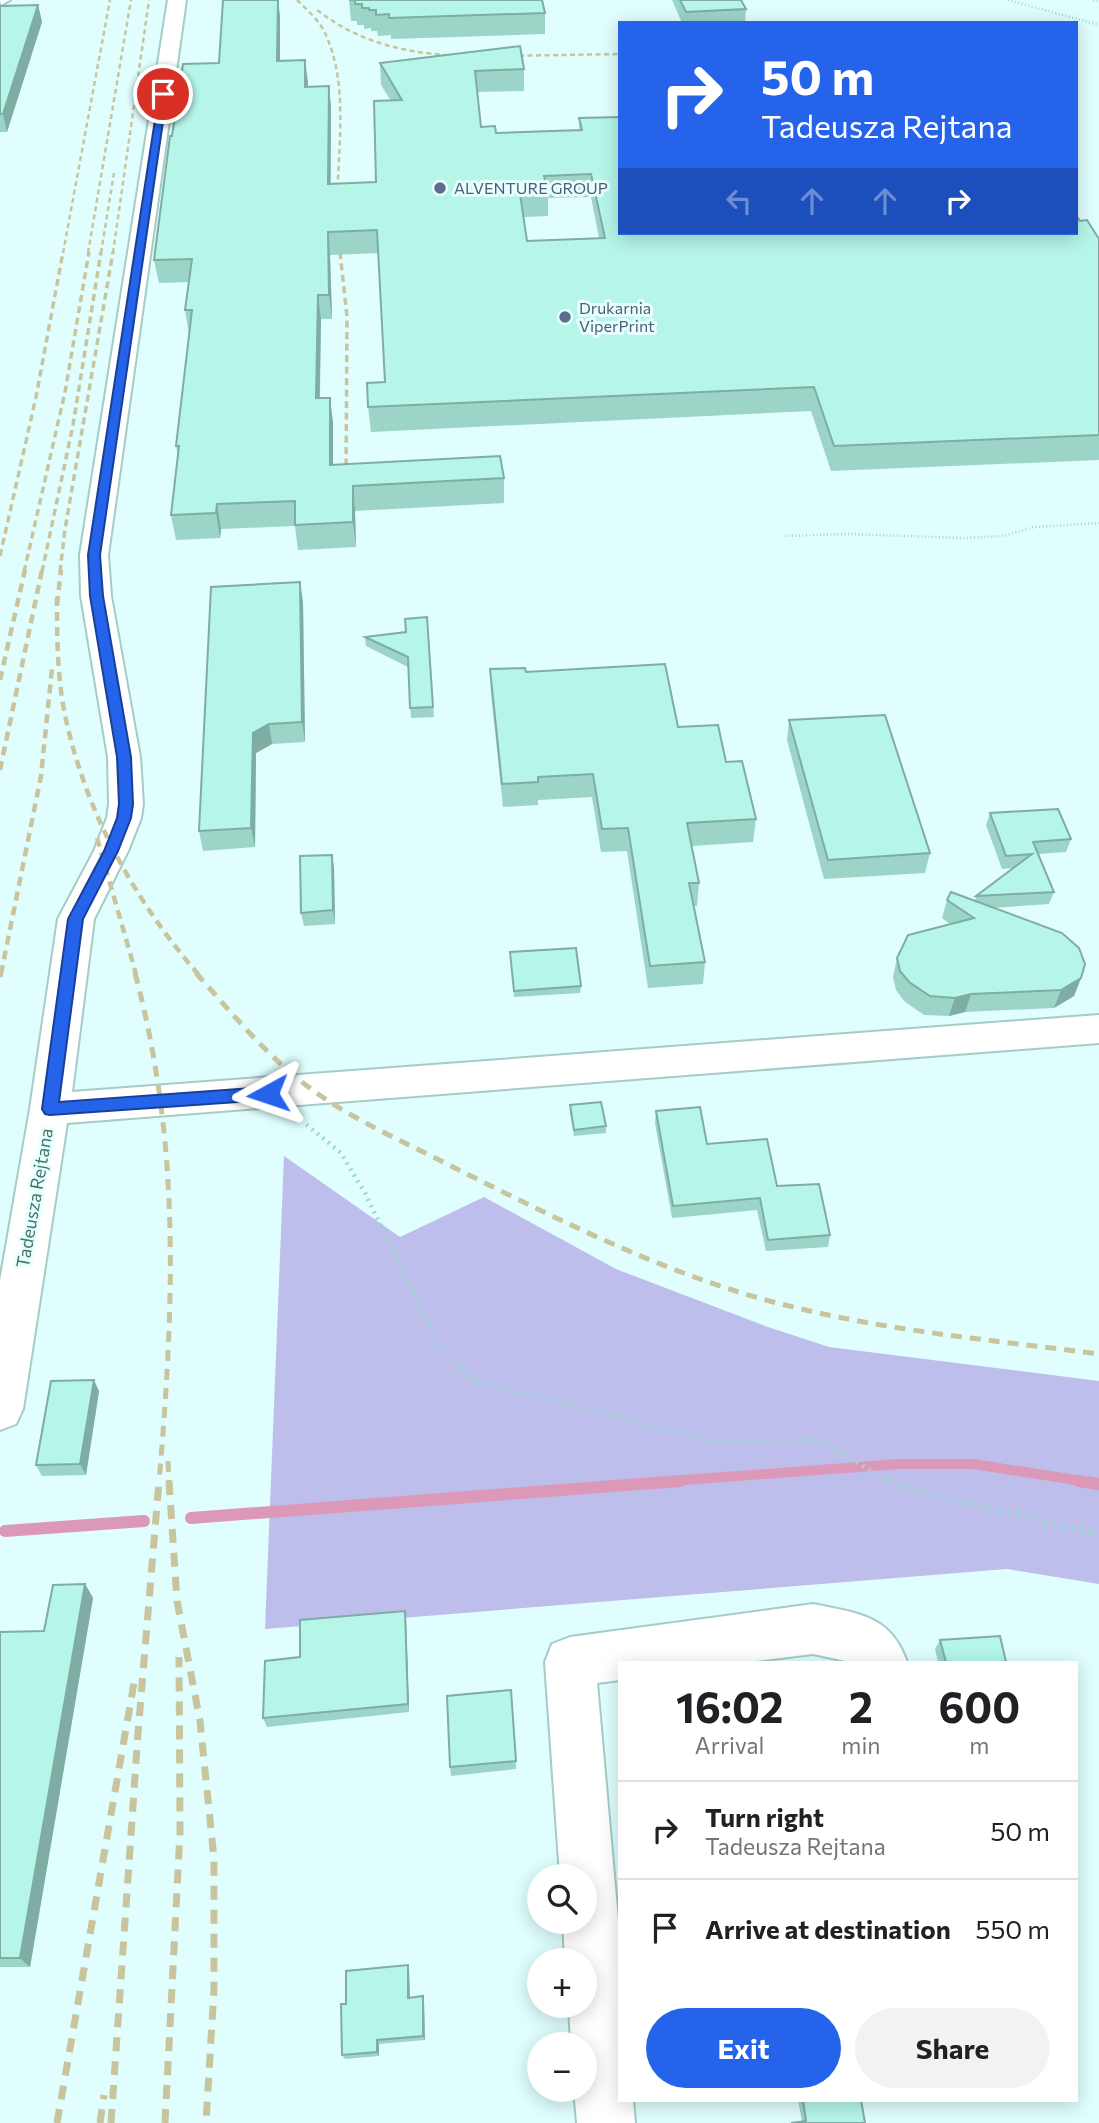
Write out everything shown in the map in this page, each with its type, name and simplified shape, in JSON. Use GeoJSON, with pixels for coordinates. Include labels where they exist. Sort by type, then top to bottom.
{"type":"FeatureCollection","features":[{"type":"Feature","properties":{"kind":"street","name":"Tadeusza Rejtana"},"geometry":{"type":"LineString","coordinates":[[0,1409],[50,1109],[76,919],[111,851],[124,818],[126,804],[124,757],[96,596],[94,555],[177,0]]}},
{"type":"Feature","properties":{"kind":"street"},"geometry":{"type":"LineString","coordinates":[[50,1109],[1099,1029]]}},
{"type":"Feature","properties":{"kind":"street"},"geometry":{"type":"LineString","coordinates":[[606,2123],[570,1662],[813,1629],[862,1639],[881,1661]]}},
{"type":"Feature","properties":{"kind":"path"},"geometry":{"type":"LineString","coordinates":[[1008,0],[1099,25]]}},
{"type":"Feature","properties":{"kind":"path"},"geometry":{"type":"LineString","coordinates":[[1093,0],[1099,1]]}},
{"type":"Feature","properties":{"kind":"path"},"geometry":{"type":"LineString","coordinates":[[785,536],[848,534],[962,538],[1003,536],[1034,527],[1099,523]]}},
{"type":"Feature","properties":{"kind":"path"},"geometry":{"type":"LineString","coordinates":[[268,1094],[341,1153],[365,1193],[438,1345],[474,1381],[710,1441],[818,1440],[899,1487],[1099,1534]]}},
{"type":"Feature","properties":{"kind":"shaded area"},"geometry":{"type":"Polygon","coordinates":[[[284,1156],[400,1237],[484,1197],[616,1269],[768,1327],[829,1347],[1099,1381],[1099,1584],[1007,1569],[265,1629],[284,1156]]]}},
{"type":"Feature","properties":{"kind":"building"},"geometry":{"type":"Polygon","coordinates":[[[223,0],[278,0],[277,61],[305,60],[305,87],[329,86],[328,184],[376,182],[374,101],[402,100],[380,63],[520,46],[524,69],[475,71],[481,127],[495,126],[496,133],[582,130],[579,118],[618,117],[618,235],[1078,235],[1078,218],[1080,221],[1087,220],[1099,239],[1099,435],[834,446],[814,387],[368,407],[367,383],[385,382],[377,230],[328,232],[329,295],[318,295],[316,398],[330,398],[330,465],[500,456],[504,478],[353,486],[353,522],[295,525],[295,501],[217,504],[216,513],[171,515],[192,310],[185,310],[192,259],[154,260],[170,136],[183,64],[219,63],[223,0]],[[591,174],[544,176],[548,193],[520,194],[527,241],[605,238],[591,174]]]}},
{"type":"Feature","properties":{"kind":"building"},"geometry":{"type":"Polygon","coordinates":[[[355,0],[542,0],[545,13],[389,18],[389,14],[376,15],[376,10],[362,8],[362,4],[355,4],[355,0]]]}},
{"type":"Feature","properties":{"kind":"building"},"geometry":{"type":"Polygon","coordinates":[[[680,0],[741,0],[746,9],[686,12],[680,0]]]}},
{"type":"Feature","properties":{"kind":"building"},"geometry":{"type":"Polygon","coordinates":[[[38,5],[3,114],[0,114],[0,6],[38,5]]]}},
{"type":"Feature","properties":{"kind":"building"},"geometry":{"type":"Polygon","coordinates":[[[300,582],[302,722],[269,724],[253,733],[251,828],[199,831],[211,587],[300,582]]]}},
{"type":"Feature","properties":{"kind":"building"},"geometry":{"type":"Polygon","coordinates":[[[427,617],[433,707],[410,708],[408,657],[365,637],[406,632],[405,619],[427,617]]]}},
{"type":"Feature","properties":{"kind":"building"},"geometry":{"type":"Polygon","coordinates":[[[665,664],[678,727],[718,725],[726,762],[742,761],[756,819],[687,823],[699,883],[689,883],[705,962],[650,966],[628,828],[602,829],[593,774],[538,777],[538,782],[502,784],[490,669],[525,668],[526,672],[665,664]]]}},
{"type":"Feature","properties":{"kind":"building"},"geometry":{"type":"Polygon","coordinates":[[[885,715],[930,853],[828,860],[789,720],[885,715]]]}},
{"type":"Feature","properties":{"kind":"building"},"geometry":{"type":"Polygon","coordinates":[[[1058,809],[1071,839],[1033,842],[1054,892],[976,896],[1032,854],[1006,856],[990,813],[1058,809]]]}},
{"type":"Feature","properties":{"kind":"building"},"geometry":{"type":"Polygon","coordinates":[[[332,855],[333,910],[301,913],[300,856],[332,855]]]}},
{"type":"Feature","properties":{"kind":"building"},"geometry":{"type":"Polygon","coordinates":[[[951,892],[1062,933],[1079,948],[1085,964],[1081,978],[1061,990],[971,994],[955,998],[930,996],[909,982],[900,971],[897,958],[908,935],[974,918],[947,900],[951,892]]]}},
{"type":"Feature","properties":{"kind":"building"},"geometry":{"type":"Polygon","coordinates":[[[576,948],[581,986],[514,991],[510,952],[576,948]]]}},
{"type":"Feature","properties":{"kind":"building"},"geometry":{"type":"Polygon","coordinates":[[[601,1102],[606,1126],[574,1130],[570,1105],[601,1102]]]}},
{"type":"Feature","properties":{"kind":"building"},"geometry":{"type":"Polygon","coordinates":[[[700,1107],[707,1144],[767,1139],[777,1186],[819,1184],[830,1235],[768,1240],[760,1198],[673,1206],[656,1111],[700,1107]]]}},
{"type":"Feature","properties":{"kind":"building"},"geometry":{"type":"Polygon","coordinates":[[[94,1380],[80,1464],[36,1465],[51,1381],[94,1380]]]}},
{"type":"Feature","properties":{"kind":"building"},"geometry":{"type":"Polygon","coordinates":[[[85,1584],[20,1958],[0,1958],[0,1632],[44,1631],[53,1585],[85,1584]]]}},
{"type":"Feature","properties":{"kind":"building"},"geometry":{"type":"Polygon","coordinates":[[[405,1611],[408,1704],[263,1718],[265,1661],[300,1657],[300,1620],[405,1611]]]}},
{"type":"Feature","properties":{"kind":"building"},"geometry":{"type":"Polygon","coordinates":[[[1000,1636],[1006,1661],[946,1661],[940,1640],[1000,1636]]]}},
{"type":"Feature","properties":{"kind":"building"},"geometry":{"type":"Polygon","coordinates":[[[511,1690],[516,1761],[450,1767],[447,1696],[511,1690]]]}},
{"type":"Feature","properties":{"kind":"building"},"geometry":{"type":"Polygon","coordinates":[[[408,1965],[408,1998],[423,1996],[423,2036],[377,2040],[377,2052],[342,2055],[341,2004],[346,2004],[346,1971],[408,1965]]]}},
{"type":"Feature","properties":{"kind":"building"},"geometry":{"type":"Polygon","coordinates":[[[803,2102],[861,2102],[865,2123],[791,2123],[806,2121],[803,2102]]]}},
{"type":"Feature","properties":{"kind":"waterway"},"geometry":{"type":"LineString","coordinates":[[657,1482],[899,1464],[973,1464],[1089,1482]]}},
{"type":"Feature","properties":{"kind":"waterway"},"geometry":{"type":"LineString","coordinates":[[191,1518],[680,1481]]}},
{"type":"Feature","properties":{"kind":"waterway"},"geometry":{"type":"LineString","coordinates":[[1078,1481],[1099,1484]]}},
{"type":"Feature","properties":{"kind":"waterway"},"geometry":{"type":"LineString","coordinates":[[5,1531],[144,1521]]}},
{"type":"Feature","properties":{"kind":"railway"},"geometry":{"type":"LineString","coordinates":[[63,253],[110,0]]}},
{"type":"Feature","properties":{"kind":"railway"},"geometry":{"type":"LineString","coordinates":[[88,253],[131,0]]}},
{"type":"Feature","properties":{"kind":"railway"},"geometry":{"type":"LineString","coordinates":[[113,253],[149,0]]}},
{"type":"Feature","properties":{"kind":"railway"},"geometry":{"type":"LineString","coordinates":[[297,0],[322,28],[337,73],[340,95],[337,204]]}},
{"type":"Feature","properties":{"kind":"railway"},"geometry":{"type":"LineString","coordinates":[[317,10],[351,31],[386,45],[424,53],[463,56]]}},
{"type":"Feature","properties":{"kind":"railway"},"geometry":{"type":"LineString","coordinates":[[502,56],[618,54]]}},
{"type":"Feature","properties":{"kind":"railway"},"geometry":{"type":"LineString","coordinates":[[101,253],[114,173]]}},
{"type":"Feature","properties":{"kind":"railway"},"geometry":{"type":"LineString","coordinates":[[338,235],[340,253]]}},
{"type":"Feature","properties":{"kind":"railway"},"geometry":{"type":"LineString","coordinates":[[0,556],[36,397],[63,252]]}},
{"type":"Feature","properties":{"kind":"railway"},"geometry":{"type":"LineString","coordinates":[[24,572],[65,392],[89,252]]}},
{"type":"Feature","properties":{"kind":"railway"},"geometry":{"type":"LineString","coordinates":[[42,572],[73,425],[101,252]]}},
{"type":"Feature","properties":{"kind":"railway"},"geometry":{"type":"LineString","coordinates":[[60,572],[113,252]]}},
{"type":"Feature","properties":{"kind":"railway"},"geometry":{"type":"LineString","coordinates":[[340,252],[347,317],[346,483]]}},
{"type":"Feature","properties":{"kind":"railway"},"geometry":{"type":"LineString","coordinates":[[0,680],[25,570]]}},
{"type":"Feature","properties":{"kind":"railway"},"geometry":{"type":"LineString","coordinates":[[0,770],[42,570]]}},
{"type":"Feature","properties":{"kind":"railway"},"geometry":{"type":"LineString","coordinates":[[57,604],[61,570]]}},
{"type":"Feature","properties":{"kind":"railway"},"geometry":{"type":"LineString","coordinates":[[57,597],[57,604]]}},
{"type":"Feature","properties":{"kind":"railway"},"geometry":{"type":"LineString","coordinates":[[57,604],[62,700],[85,786],[99,820],[133,885],[153,916],[198,974]]}},
{"type":"Feature","properties":{"kind":"railway"},"geometry":{"type":"LineString","coordinates":[[1,974],[41,776],[52,668]]}},
{"type":"Feature","properties":{"kind":"railway"},"geometry":{"type":"LineString","coordinates":[[97,838],[136,974]]}},
{"type":"Feature","properties":{"kind":"railway"},"geometry":{"type":"LineString","coordinates":[[0,977],[1,973]]}},
{"type":"Feature","properties":{"kind":"railway"},"geometry":{"type":"LineString","coordinates":[[135,973],[150,1037],[160,1100],[170,1226],[168,1352],[159,1482]]}},
{"type":"Feature","properties":{"kind":"railway"},"geometry":{"type":"LineString","coordinates":[[196,973],[277,1060],[307,1086],[342,1110],[614,1245],[739,1292],[820,1313],[939,1334],[1099,1354]]}},
{"type":"Feature","properties":{"kind":"railway"},"geometry":{"type":"LineString","coordinates":[[168,1461],[169,1482]]}},
{"type":"Feature","properties":{"kind":"railway"},"geometry":{"type":"LineString","coordinates":[[111,2123],[138,1733],[159,1481]]}},
{"type":"Feature","properties":{"kind":"railway"},"geometry":{"type":"LineString","coordinates":[[169,1481],[177,1601],[200,1721],[214,1859],[214,1989],[206,2123]]}},
{"type":"Feature","properties":{"kind":"railway"},"geometry":{"type":"LineString","coordinates":[[165,2123],[180,1832],[179,1657]]}},
{"type":"Feature","properties":{"kind":"railway"},"geometry":{"type":"LineString","coordinates":[[57,2123],[134,1683]]}},
{"type":"Feature","properties":{"kind":"railway"},"geometry":{"type":"LineString","coordinates":[[100,2123],[104,2095]]}},
{"type":"Feature","properties":{"kind":"place","name":"ALVENTURE GROUP"},"geometry":{"type":"Point","coordinates":[440,188]}},
{"type":"Feature","properties":{"kind":"place","name":"Drukarnia ViperPrint"},"geometry":{"type":"Point","coordinates":[565,317]}},
{"type":"Feature","properties":{"kind":"route"},"geometry":{"type":"LineString","coordinates":[[163,94],[94,555],[96,596],[124,757],[126,804],[124,818],[111,851],[76,919],[50,1109],[268,1094]]}}]}
